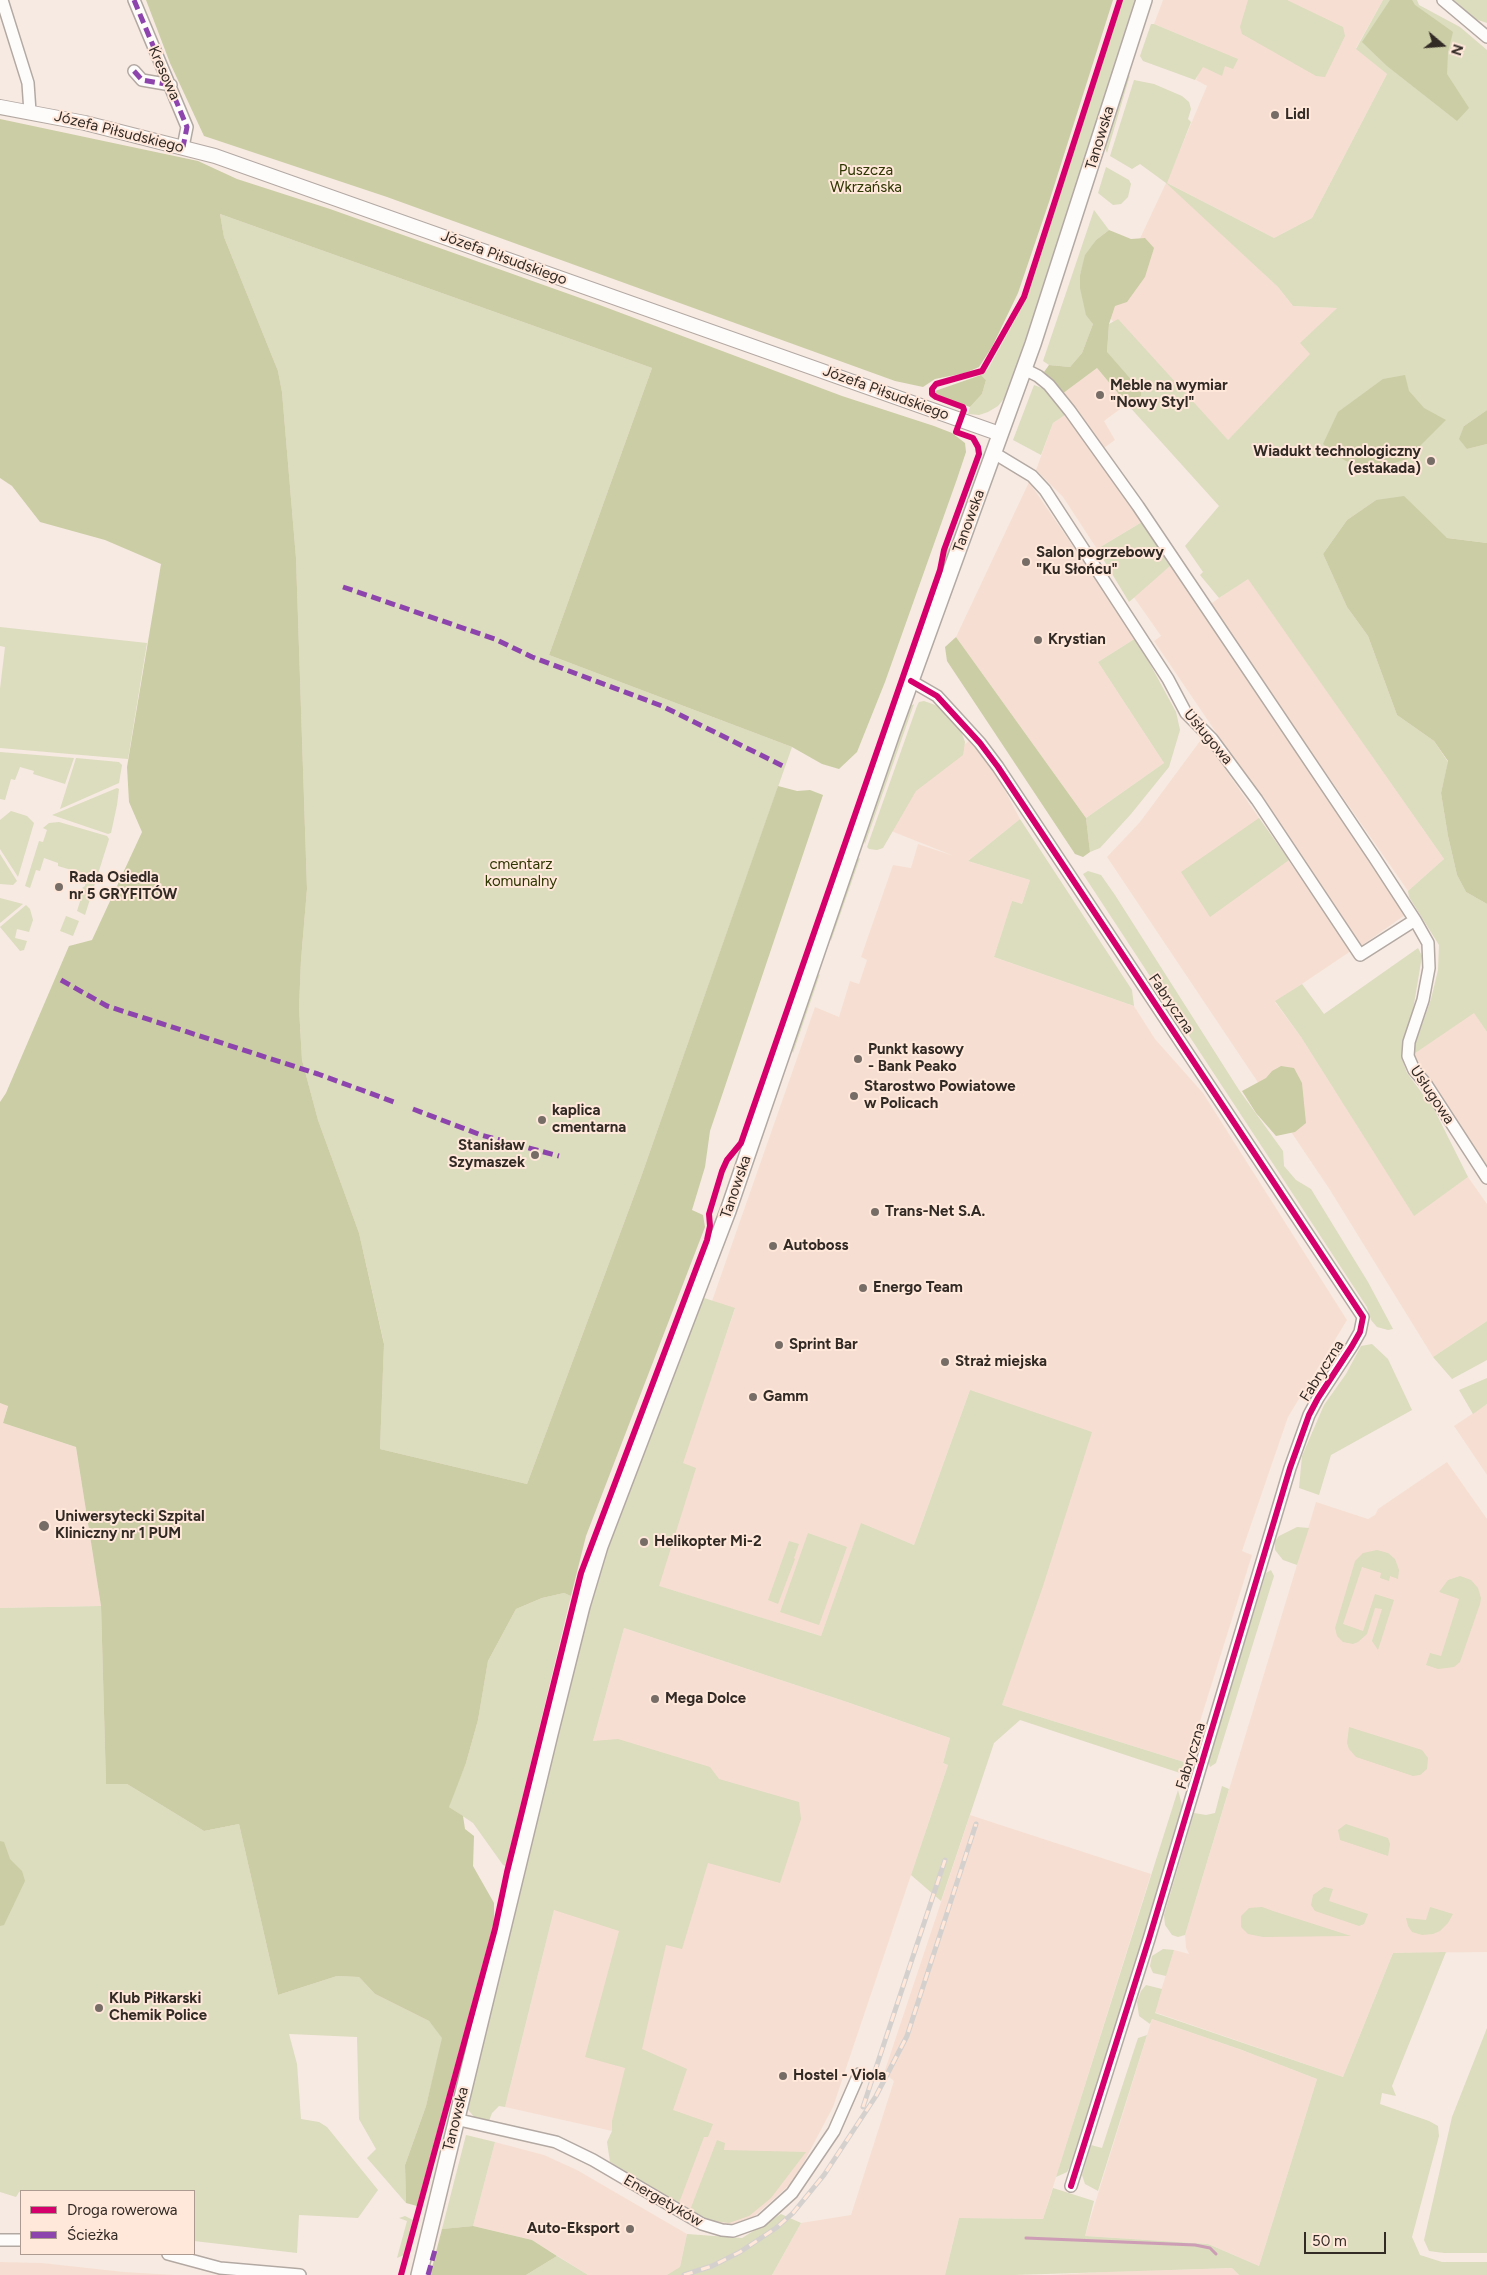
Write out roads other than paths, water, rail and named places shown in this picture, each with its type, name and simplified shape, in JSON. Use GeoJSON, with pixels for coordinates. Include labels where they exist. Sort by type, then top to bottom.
{"type":"FeatureCollection","features":[{"type":"Feature","properties":{"kind":"main road","name":"Tanowska"},"geometry":{"type":"LineString","coordinates":[[419,2275],[455,2119],[590,1578],[600,1546],[728,1211],[911,681],[1052,290],[1144,0]]}},
{"type":"Feature","properties":{"kind":"street"},"geometry":{"type":"LineString","coordinates":[[2,0],[28,83],[30,112]]}},
{"type":"Feature","properties":{"kind":"street","name":"Kresowa"},"geometry":{"type":"LineString","coordinates":[[134,0],[187,127],[183,147]]}},
{"type":"Feature","properties":{"kind":"street"},"geometry":{"type":"LineString","coordinates":[[1443,0],[1487,36]]}},
{"type":"Feature","properties":{"kind":"street"},"geometry":{"type":"LineString","coordinates":[[134,71],[142,80],[171,85]]}},
{"type":"Feature","properties":{"kind":"street","name":"Józefa Piłsudskiego"},"geometry":{"type":"LineString","coordinates":[[0,107],[115,130],[183,147],[305,187],[1000,434]]}},
{"type":"Feature","properties":{"kind":"street","name":"Usługowa"},"geometry":{"type":"LineString","coordinates":[[1024,369],[1038,376],[1049,385],[1070,411],[1415,920],[1428,943],[1429,968],[1423,1000],[1409,1042],[1408,1056],[1414,1070],[1426,1084],[1487,1178]]}},
{"type":"Feature","properties":{"kind":"street","name":"Usługowa"},"geometry":{"type":"LineString","coordinates":[[994,452],[1032,476],[1045,490],[1168,679],[1186,713],[1212,739],[1257,800],[1360,955],[1415,920]]}},
{"type":"Feature","properties":{"kind":"street","name":"Fabryczna"},"geometry":{"type":"LineString","coordinates":[[911,681],[937,696],[998,767],[1362,1317],[1360,1332],[1309,1414],[1290,1468],[1149,1938],[1071,2186]]}},
{"type":"Feature","properties":{"kind":"street","name":"Energetyków"},"geometry":{"type":"LineString","coordinates":[[455,2119],[527,2134],[573,2149],[696,2222],[712,2228],[732,2231],[761,2221],[792,2193],[834,2131],[859,2074]]}},
{"type":"Feature","properties":{"kind":"street"},"geometry":{"type":"LineString","coordinates":[[0,2240],[20,2240]]}},
{"type":"Feature","properties":{"kind":"street"},"geometry":{"type":"LineString","coordinates":[[172,2255],[220,2268],[300,2275]]}},
{"type":"Feature","properties":{"kind":"waterway"},"geometry":{"type":"LineString","coordinates":[[1026,2238],[1195,2245],[1210,2248],[1216,2254]]}},
{"type":"Feature","properties":{"kind":"railway"},"geometry":{"type":"LineString","coordinates":[[684,2275],[712,2266],[740,2252],[776,2228],[793,2213],[824,2175],[876,2096],[907,2036],[976,1824]]}},
{"type":"Feature","properties":{"kind":"railway"},"geometry":{"type":"LineString","coordinates":[[863,2107],[945,1860]]}},
{"type":"Feature","properties":{"kind":"place","name":"Lidl"},"geometry":{"type":"Point","coordinates":[1275,115]}},
{"type":"Feature","properties":{"kind":"place","name":"Meble na wymiar \"Nowy Styl\""},"geometry":{"type":"Point","coordinates":[1100,395]}},
{"type":"Feature","properties":{"kind":"place","name":"Wiadukt technologiczny (estakada)"},"geometry":{"type":"Point","coordinates":[1431,461]}},
{"type":"Feature","properties":{"kind":"place","name":"Salon pogrzebowy \"Ku Słońcu\""},"geometry":{"type":"Point","coordinates":[1026,562]}},
{"type":"Feature","properties":{"kind":"place","name":"Krystian"},"geometry":{"type":"Point","coordinates":[1038,640]}},
{"type":"Feature","properties":{"kind":"place","name":"Rada Osiedla nr 5 GRYFITÓW"},"geometry":{"type":"Point","coordinates":[59,887]}},
{"type":"Feature","properties":{"kind":"place","name":"Punkt kasowy - Bank Peako"},"geometry":{"type":"Point","coordinates":[858,1059]}},
{"type":"Feature","properties":{"kind":"place","name":"Starostwo Powiatowe w Policach"},"geometry":{"type":"Point","coordinates":[854,1096]}},
{"type":"Feature","properties":{"kind":"place","name":"kaplica cmentarna"},"geometry":{"type":"Point","coordinates":[542,1120]}},
{"type":"Feature","properties":{"kind":"place","name":"Stanisław Szymaszek"},"geometry":{"type":"Point","coordinates":[535,1155]}},
{"type":"Feature","properties":{"kind":"place","name":"Trans-Net S.A."},"geometry":{"type":"Point","coordinates":[875,1212]}},
{"type":"Feature","properties":{"kind":"place","name":"Autoboss"},"geometry":{"type":"Point","coordinates":[773,1246]}},
{"type":"Feature","properties":{"kind":"place","name":"Energo Team"},"geometry":{"type":"Point","coordinates":[863,1288]}},
{"type":"Feature","properties":{"kind":"place","name":"Sprint Bar"},"geometry":{"type":"Point","coordinates":[779,1345]}},
{"type":"Feature","properties":{"kind":"place","name":"Straż miejska"},"geometry":{"type":"Point","coordinates":[945,1362]}},
{"type":"Feature","properties":{"kind":"place","name":"Gamm"},"geometry":{"type":"Point","coordinates":[753,1397]}},
{"type":"Feature","properties":{"kind":"place","name":"Uniwersytecki Szpital Kliniczny nr 1 PUM"},"geometry":{"type":"Point","coordinates":[44,1526]}},
{"type":"Feature","properties":{"kind":"place","name":"Helikopter Mi-2"},"geometry":{"type":"Point","coordinates":[644,1542]}},
{"type":"Feature","properties":{"kind":"place","name":"Mega Dolce"},"geometry":{"type":"Point","coordinates":[655,1699]}},
{"type":"Feature","properties":{"kind":"place","name":"Klub Piłkarski Chemik Police"},"geometry":{"type":"Point","coordinates":[99,2008]}},
{"type":"Feature","properties":{"kind":"place","name":"Hostel - Viola"},"geometry":{"type":"Point","coordinates":[783,2076]}},
{"type":"Feature","properties":{"kind":"place","name":"Auto-Eksport"},"geometry":{"type":"Point","coordinates":[630,2229]}},
{"type":"Feature","properties":{"kind":"park label","name":"Puszcza Wkrzańska"},"geometry":{"type":"Point","coordinates":[866,180]}},
{"type":"Feature","properties":{"kind":"park label","name":"cmentarz komunalny"},"geometry":{"type":"Point","coordinates":[521,874]}}]}
